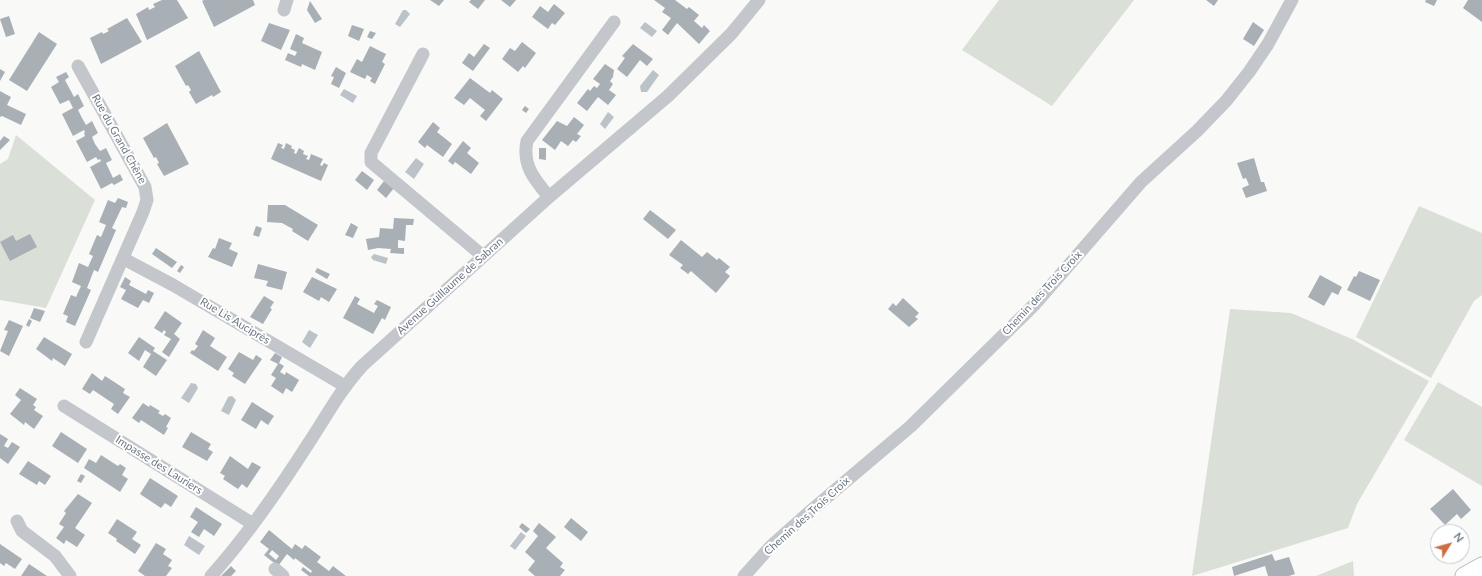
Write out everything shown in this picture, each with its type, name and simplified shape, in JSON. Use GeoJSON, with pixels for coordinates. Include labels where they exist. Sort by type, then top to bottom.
{"type":"FeatureCollection","features":[{"type":"Feature","properties":{"kind":"main road"},"geometry":{"type":"LineString","coordinates":[[1464,576],[1482,566]]}},
{"type":"Feature","properties":{"kind":"street","name":"Avenue Guillaume de Sabran"},"geometry":{"type":"LineString","coordinates":[[211,576],[253,524],[310,442],[344,386],[362,366],[548,197],[668,96],[731,34],[759,0]]}},
{"type":"Feature","properties":{"kind":"street","name":"Chemin des Trois Croix"},"geometry":{"type":"LineString","coordinates":[[744,576],[771,546],[911,426],[1035,304],[1141,182],[1197,131],[1226,100],[1249,72],[1268,44],[1292,0]]}},
{"type":"Feature","properties":{"kind":"street"},"geometry":{"type":"LineString","coordinates":[[548,197],[531,176],[527,166],[524,152],[527,141],[614,22]]}},
{"type":"Feature","properties":{"kind":"street"},"geometry":{"type":"LineString","coordinates":[[423,54],[372,153],[371,162],[483,256]]}},
{"type":"Feature","properties":{"kind":"street","name":"Rue du Grand Chêne"},"geometry":{"type":"LineString","coordinates":[[78,66],[145,187],[147,200],[124,259],[86,342]]}},
{"type":"Feature","properties":{"kind":"street","name":"Rue Lis Auciprès"},"geometry":{"type":"LineString","coordinates":[[124,259],[173,285],[344,386]]}},
{"type":"Feature","properties":{"kind":"street","name":"Impasse des Lauriers"},"geometry":{"type":"LineString","coordinates":[[64,406],[253,524]]}},
{"type":"Feature","properties":{"kind":"street"},"geometry":{"type":"LineString","coordinates":[[17,521],[22,531],[55,556],[70,576]]}},
{"type":"Feature","properties":{"kind":"shaded area"},"geometry":{"type":"Polygon","coordinates":[[[999,0],[1134,0],[1052,106],[962,50],[999,0]]]}},
{"type":"Feature","properties":{"kind":"shaded area"},"geometry":{"type":"Polygon","coordinates":[[[403,10],[406,10],[410,14],[400,27],[395,24],[403,10]]]}},
{"type":"Feature","properties":{"kind":"shaded area"},"geometry":{"type":"Polygon","coordinates":[[[645,22],[657,31],[652,37],[640,28],[645,22]]]}},
{"type":"Feature","properties":{"kind":"shaded area"},"geometry":{"type":"Polygon","coordinates":[[[653,70],[659,75],[647,92],[641,92],[640,86],[653,70]]]}},
{"type":"Feature","properties":{"kind":"shaded area"},"geometry":{"type":"Polygon","coordinates":[[[344,89],[357,96],[353,103],[340,95],[344,89]]]}},
{"type":"Feature","properties":{"kind":"shaded area"},"geometry":{"type":"Polygon","coordinates":[[[608,112],[614,117],[605,129],[600,124],[608,112]]]}},
{"type":"Feature","properties":{"kind":"shaded area"},"geometry":{"type":"Polygon","coordinates":[[[16,135],[95,200],[46,308],[0,300],[0,164],[8,159],[16,135]]]}},
{"type":"Feature","properties":{"kind":"shaded area"},"geometry":{"type":"Polygon","coordinates":[[[416,158],[424,164],[414,179],[405,172],[416,158]]]}},
{"type":"Feature","properties":{"kind":"shaded area"},"geometry":{"type":"Polygon","coordinates":[[[1419,206],[1482,233],[1482,295],[1474,301],[1431,378],[1356,337],[1419,206]]]}},
{"type":"Feature","properties":{"kind":"shaded area"},"geometry":{"type":"Polygon","coordinates":[[[374,254],[388,258],[386,264],[373,260],[371,257],[374,254]]]}},
{"type":"Feature","properties":{"kind":"shaded area"},"geometry":{"type":"Polygon","coordinates":[[[1230,309],[1291,313],[1352,339],[1429,381],[1357,504],[1348,528],[1192,576],[1230,309]]]}},
{"type":"Feature","properties":{"kind":"shaded area"},"geometry":{"type":"Polygon","coordinates":[[[309,330],[318,335],[310,348],[302,342],[309,330]]]}},
{"type":"Feature","properties":{"kind":"shaded area"},"geometry":{"type":"Polygon","coordinates":[[[1438,382],[1482,407],[1482,486],[1404,440],[1438,382]]]}},
{"type":"Feature","properties":{"kind":"shaded area"},"geometry":{"type":"Polygon","coordinates":[[[191,383],[196,384],[198,388],[189,403],[181,398],[191,383]]]}},
{"type":"Feature","properties":{"kind":"shaded area"},"geometry":{"type":"Polygon","coordinates":[[[232,396],[236,400],[229,415],[221,411],[228,397],[232,396]]]}},
{"type":"Feature","properties":{"kind":"shaded area"},"geometry":{"type":"Polygon","coordinates":[[[521,532],[526,536],[515,550],[510,546],[521,532]]]}},
{"type":"Feature","properties":{"kind":"shaded area"},"geometry":{"type":"Polygon","coordinates":[[[189,536],[205,546],[199,555],[184,545],[189,536]]]}},
{"type":"Feature","properties":{"kind":"shaded area"},"geometry":{"type":"Polygon","coordinates":[[[1353,561],[1354,576],[1316,576],[1353,561]]]}},
{"type":"Feature","properties":{"kind":"building"},"geometry":{"type":"Polygon","coordinates":[[[162,0],[177,0],[188,18],[147,40],[136,14],[148,7],[149,10],[155,7],[153,4],[162,0]]]}},
{"type":"Feature","properties":{"kind":"building"},"geometry":{"type":"Polygon","coordinates":[[[253,0],[255,5],[214,27],[202,1],[253,0]]]}},
{"type":"Feature","properties":{"kind":"building"},"geometry":{"type":"Polygon","coordinates":[[[430,0],[444,0],[439,6],[430,0]]]}},
{"type":"Feature","properties":{"kind":"building"},"geometry":{"type":"Polygon","coordinates":[[[471,0],[485,0],[478,9],[469,2],[471,0]]]}},
{"type":"Feature","properties":{"kind":"building"},"geometry":{"type":"Polygon","coordinates":[[[501,0],[516,0],[510,7],[501,0]]]}},
{"type":"Feature","properties":{"kind":"building"},"geometry":{"type":"Polygon","coordinates":[[[654,0],[675,0],[687,9],[689,7],[699,15],[694,21],[702,28],[704,25],[710,31],[699,44],[677,23],[668,35],[662,30],[671,18],[662,12],[665,8],[654,0]]]}},
{"type":"Feature","properties":{"kind":"building"},"geometry":{"type":"Polygon","coordinates":[[[1206,0],[1218,0],[1214,6],[1206,0]]]}},
{"type":"Feature","properties":{"kind":"building"},"geometry":{"type":"Polygon","coordinates":[[[1426,0],[1437,0],[1434,6],[1425,2],[1426,0]]]}},
{"type":"Feature","properties":{"kind":"building"},"geometry":{"type":"Polygon","coordinates":[[[1468,0],[1482,0],[1482,22],[1463,8],[1468,0]]]}},
{"type":"Feature","properties":{"kind":"building"},"geometry":{"type":"Polygon","coordinates":[[[310,1],[322,19],[315,23],[307,10],[310,1]]]}},
{"type":"Feature","properties":{"kind":"building"},"geometry":{"type":"Polygon","coordinates":[[[554,4],[565,13],[555,25],[552,23],[548,29],[532,17],[540,6],[548,12],[554,4]]]}},
{"type":"Feature","properties":{"kind":"building"},"geometry":{"type":"Polygon","coordinates":[[[9,16],[15,34],[6,37],[0,19],[9,16]]]}},
{"type":"Feature","properties":{"kind":"building"},"geometry":{"type":"Polygon","coordinates":[[[127,18],[142,42],[101,64],[90,38],[102,32],[103,34],[109,31],[107,29],[127,18]]]}},
{"type":"Feature","properties":{"kind":"building"},"geometry":{"type":"Polygon","coordinates":[[[1253,22],[1264,30],[1254,46],[1243,39],[1253,22]]]}},
{"type":"Feature","properties":{"kind":"building"},"geometry":{"type":"Polygon","coordinates":[[[269,23],[290,30],[281,50],[261,41],[269,23]]]}},
{"type":"Feature","properties":{"kind":"building"},"geometry":{"type":"Polygon","coordinates":[[[352,25],[364,29],[359,41],[348,36],[352,25]]]}},
{"type":"Feature","properties":{"kind":"building"},"geometry":{"type":"Polygon","coordinates":[[[370,31],[376,33],[372,39],[367,37],[370,31]]]}},
{"type":"Feature","properties":{"kind":"building"},"geometry":{"type":"Polygon","coordinates":[[[39,32],[57,44],[27,91],[9,80],[39,32]]]}},
{"type":"Feature","properties":{"kind":"building"},"geometry":{"type":"Polygon","coordinates":[[[296,34],[304,38],[302,43],[322,52],[315,70],[302,64],[301,67],[285,60],[288,53],[295,56],[297,52],[290,49],[296,34]]]}},
{"type":"Feature","properties":{"kind":"building"},"geometry":{"type":"Polygon","coordinates":[[[522,42],[536,53],[525,68],[523,66],[518,72],[502,59],[510,48],[515,51],[522,42]]]}},
{"type":"Feature","properties":{"kind":"building"},"geometry":{"type":"Polygon","coordinates":[[[484,44],[490,48],[473,71],[462,63],[469,53],[474,57],[484,44]]]}},
{"type":"Feature","properties":{"kind":"building"},"geometry":{"type":"Polygon","coordinates":[[[633,44],[653,59],[647,66],[640,60],[627,77],[617,69],[625,58],[622,56],[633,44]]]}},
{"type":"Feature","properties":{"kind":"building"},"geometry":{"type":"Polygon","coordinates":[[[370,46],[386,54],[382,62],[385,64],[375,84],[370,81],[372,78],[367,75],[365,79],[350,72],[357,59],[362,62],[370,46]]]}},
{"type":"Feature","properties":{"kind":"building"},"geometry":{"type":"Polygon","coordinates":[[[199,51],[221,92],[196,104],[189,92],[191,90],[188,85],[186,86],[175,66],[199,51]]]}},
{"type":"Feature","properties":{"kind":"building"},"geometry":{"type":"Polygon","coordinates":[[[605,64],[614,70],[613,77],[610,81],[613,84],[609,90],[616,95],[608,105],[598,97],[587,111],[577,103],[588,89],[590,91],[594,86],[597,88],[600,84],[593,79],[605,64]]]}},
{"type":"Feature","properties":{"kind":"building"},"geometry":{"type":"Polygon","coordinates":[[[336,67],[346,73],[339,88],[331,84],[334,77],[331,76],[336,67]]]}},
{"type":"Feature","properties":{"kind":"building"},"geometry":{"type":"Polygon","coordinates":[[[0,69],[5,72],[0,81],[0,69]]]}},
{"type":"Feature","properties":{"kind":"building"},"geometry":{"type":"Polygon","coordinates":[[[66,72],[69,77],[65,80],[74,97],[78,94],[84,106],[78,110],[82,118],[86,125],[92,121],[98,133],[92,137],[95,144],[100,151],[106,148],[112,160],[106,163],[113,178],[120,174],[123,180],[114,185],[112,183],[101,189],[90,167],[101,161],[100,159],[98,160],[96,157],[87,162],[76,141],[85,136],[84,130],[73,136],[62,114],[73,108],[69,100],[60,104],[51,87],[59,82],[56,77],[66,72]]]}},
{"type":"Feature","properties":{"kind":"building"},"geometry":{"type":"Polygon","coordinates":[[[470,78],[490,93],[492,90],[503,99],[486,121],[480,116],[485,110],[470,98],[464,105],[454,98],[470,78]]]}},
{"type":"Feature","properties":{"kind":"building"},"geometry":{"type":"Polygon","coordinates":[[[0,91],[11,97],[7,105],[26,114],[21,125],[2,116],[0,117],[0,91]]]}},
{"type":"Feature","properties":{"kind":"building"},"geometry":{"type":"Polygon","coordinates":[[[525,106],[529,109],[526,113],[522,110],[525,106]]]}},
{"type":"Feature","properties":{"kind":"building"},"geometry":{"type":"Polygon","coordinates":[[[574,117],[584,125],[577,134],[581,136],[576,142],[573,140],[568,146],[561,141],[555,150],[542,140],[557,121],[567,126],[574,117]]]}},
{"type":"Feature","properties":{"kind":"building"},"geometry":{"type":"Polygon","coordinates":[[[433,122],[440,128],[437,132],[452,144],[443,157],[427,145],[425,148],[418,142],[433,122]]]}},
{"type":"Feature","properties":{"kind":"building"},"geometry":{"type":"Polygon","coordinates":[[[167,123],[189,164],[164,176],[157,164],[159,163],[156,157],[154,158],[143,138],[167,123]]]}},
{"type":"Feature","properties":{"kind":"building"},"geometry":{"type":"Polygon","coordinates":[[[4,136],[10,140],[0,150],[0,141],[4,136]]]}},
{"type":"Feature","properties":{"kind":"building"},"geometry":{"type":"Polygon","coordinates":[[[463,141],[471,148],[467,153],[479,163],[471,174],[455,162],[453,165],[448,161],[463,141]]]}},
{"type":"Feature","properties":{"kind":"building"},"geometry":{"type":"Polygon","coordinates":[[[278,143],[283,145],[281,148],[284,149],[286,143],[292,146],[291,148],[295,150],[294,153],[296,154],[299,148],[304,151],[303,154],[308,156],[306,159],[309,160],[311,154],[323,159],[320,165],[322,166],[324,163],[328,165],[321,181],[271,159],[278,143]]]}},
{"type":"Feature","properties":{"kind":"building"},"geometry":{"type":"Polygon","coordinates":[[[539,148],[546,148],[546,160],[539,159],[539,148]]]}},
{"type":"Feature","properties":{"kind":"building"},"geometry":{"type":"Polygon","coordinates":[[[1254,158],[1261,182],[1264,182],[1267,191],[1246,198],[1242,188],[1249,185],[1246,178],[1243,179],[1237,163],[1254,158]]]}},
{"type":"Feature","properties":{"kind":"building"},"geometry":{"type":"Polygon","coordinates":[[[362,171],[374,180],[367,190],[355,180],[362,171]]]}},
{"type":"Feature","properties":{"kind":"building"},"geometry":{"type":"Polygon","coordinates":[[[384,181],[394,188],[386,198],[377,190],[384,181]]]}},
{"type":"Feature","properties":{"kind":"building"},"geometry":{"type":"Polygon","coordinates":[[[118,198],[128,202],[126,208],[122,207],[112,228],[116,230],[98,272],[94,270],[87,288],[91,290],[75,326],[66,322],[68,316],[63,314],[71,295],[76,297],[81,286],[72,282],[79,263],[88,267],[93,256],[89,254],[97,235],[101,237],[106,225],[99,222],[108,200],[115,203],[118,198]]]}},
{"type":"Feature","properties":{"kind":"building"},"geometry":{"type":"Polygon","coordinates":[[[268,205],[285,205],[318,225],[308,241],[292,231],[293,229],[282,223],[267,222],[268,205]]]}},
{"type":"Feature","properties":{"kind":"building"},"geometry":{"type":"Polygon","coordinates":[[[650,210],[676,230],[668,239],[643,219],[650,210]]]}},
{"type":"Feature","properties":{"kind":"building"},"geometry":{"type":"Polygon","coordinates":[[[394,218],[414,219],[413,225],[406,225],[405,241],[398,240],[398,248],[404,248],[404,254],[390,253],[391,249],[378,248],[368,250],[366,239],[379,237],[380,228],[393,229],[394,218]]]}},
{"type":"Feature","properties":{"kind":"building"},"geometry":{"type":"Polygon","coordinates":[[[351,223],[358,227],[353,238],[345,235],[351,223]]]}},
{"type":"Feature","properties":{"kind":"building"},"geometry":{"type":"Polygon","coordinates":[[[256,226],[262,228],[259,237],[253,235],[256,226]]]}},
{"type":"Feature","properties":{"kind":"building"},"geometry":{"type":"Polygon","coordinates":[[[30,234],[37,247],[10,261],[0,242],[13,235],[16,241],[30,234]]]}},
{"type":"Feature","properties":{"kind":"building"},"geometry":{"type":"Polygon","coordinates":[[[219,238],[232,243],[229,249],[238,253],[232,267],[208,257],[213,248],[215,249],[219,238]]]}},
{"type":"Feature","properties":{"kind":"building"},"geometry":{"type":"Polygon","coordinates":[[[681,240],[702,257],[707,252],[717,260],[719,258],[730,267],[725,272],[730,276],[716,293],[691,271],[688,274],[680,268],[683,265],[669,255],[681,240]]]}},
{"type":"Feature","properties":{"kind":"building"},"geometry":{"type":"Polygon","coordinates":[[[156,248],[177,262],[172,268],[152,254],[156,248]]]}},
{"type":"Feature","properties":{"kind":"building"},"geometry":{"type":"Polygon","coordinates":[[[258,264],[287,272],[282,290],[266,286],[268,281],[254,278],[258,264]]]}},
{"type":"Feature","properties":{"kind":"building"},"geometry":{"type":"Polygon","coordinates":[[[181,265],[184,267],[180,273],[177,271],[181,265]]]}},
{"type":"Feature","properties":{"kind":"building"},"geometry":{"type":"Polygon","coordinates":[[[317,268],[330,274],[327,279],[315,272],[317,268]]]}},
{"type":"Feature","properties":{"kind":"building"},"geometry":{"type":"Polygon","coordinates":[[[1359,271],[1380,280],[1370,301],[1347,290],[1354,276],[1356,277],[1359,271]]]}},
{"type":"Feature","properties":{"kind":"building"},"geometry":{"type":"Polygon","coordinates":[[[1320,275],[1342,287],[1338,295],[1332,292],[1324,306],[1308,297],[1320,275]]]}},
{"type":"Feature","properties":{"kind":"building"},"geometry":{"type":"Polygon","coordinates":[[[125,277],[131,281],[129,285],[146,294],[148,290],[154,293],[149,303],[143,300],[138,308],[121,299],[126,290],[120,287],[125,277]]]}},
{"type":"Feature","properties":{"kind":"building"},"geometry":{"type":"Polygon","coordinates":[[[312,277],[337,289],[329,302],[321,297],[319,301],[303,292],[312,277]]]}},
{"type":"Feature","properties":{"kind":"building"},"geometry":{"type":"Polygon","coordinates":[[[264,296],[274,302],[270,308],[272,309],[263,324],[250,317],[264,296]]]}},
{"type":"Feature","properties":{"kind":"building"},"geometry":{"type":"Polygon","coordinates":[[[355,296],[360,299],[357,304],[374,313],[378,306],[374,304],[377,300],[391,307],[385,320],[382,318],[373,334],[343,318],[355,296]]]}},
{"type":"Feature","properties":{"kind":"building"},"geometry":{"type":"Polygon","coordinates":[[[903,298],[919,313],[915,317],[918,319],[909,327],[888,309],[893,303],[896,306],[903,298]]]}},
{"type":"Feature","properties":{"kind":"building"},"geometry":{"type":"Polygon","coordinates":[[[34,308],[45,311],[40,322],[30,318],[34,308]]]}},
{"type":"Feature","properties":{"kind":"building"},"geometry":{"type":"Polygon","coordinates":[[[165,311],[182,323],[174,334],[180,339],[169,357],[162,352],[171,339],[164,335],[166,332],[164,330],[162,333],[154,328],[165,311]]]}},
{"type":"Feature","properties":{"kind":"building"},"geometry":{"type":"Polygon","coordinates":[[[29,319],[32,321],[29,327],[26,325],[29,319]]]}},
{"type":"Feature","properties":{"kind":"building"},"geometry":{"type":"Polygon","coordinates":[[[9,320],[23,326],[9,356],[0,351],[8,331],[4,330],[9,320]]]}},
{"type":"Feature","properties":{"kind":"building"},"geometry":{"type":"Polygon","coordinates":[[[203,330],[215,338],[210,346],[227,357],[218,371],[190,353],[198,346],[195,344],[203,330]]]}},
{"type":"Feature","properties":{"kind":"building"},"geometry":{"type":"Polygon","coordinates":[[[44,337],[72,354],[65,366],[53,358],[52,361],[36,349],[44,337]]]}},
{"type":"Feature","properties":{"kind":"building"},"geometry":{"type":"Polygon","coordinates":[[[139,337],[155,348],[153,351],[167,360],[156,376],[143,367],[151,354],[145,350],[139,361],[128,353],[139,337]]]}},
{"type":"Feature","properties":{"kind":"building"},"geometry":{"type":"Polygon","coordinates":[[[239,352],[253,360],[256,355],[262,359],[245,384],[232,376],[234,373],[228,369],[239,352]]]}},
{"type":"Feature","properties":{"kind":"building"},"geometry":{"type":"Polygon","coordinates":[[[275,353],[282,357],[279,363],[284,366],[280,372],[285,375],[286,372],[299,380],[292,392],[286,388],[283,394],[271,386],[276,378],[271,375],[278,364],[270,360],[275,353]]]}},
{"type":"Feature","properties":{"kind":"building"},"geometry":{"type":"Polygon","coordinates":[[[92,373],[102,381],[105,376],[125,389],[123,393],[130,397],[118,414],[111,409],[114,404],[93,390],[90,394],[82,389],[92,373]]]}},
{"type":"Feature","properties":{"kind":"building"},"geometry":{"type":"Polygon","coordinates":[[[20,388],[37,399],[33,405],[36,407],[34,410],[43,416],[34,429],[25,422],[24,425],[10,414],[21,400],[15,395],[20,388]]]}},
{"type":"Feature","properties":{"kind":"building"},"geometry":{"type":"Polygon","coordinates":[[[252,402],[274,416],[268,425],[261,420],[256,429],[241,420],[252,402]]]}},
{"type":"Feature","properties":{"kind":"building"},"geometry":{"type":"Polygon","coordinates":[[[143,403],[160,411],[158,413],[163,416],[165,414],[171,418],[164,435],[141,420],[139,423],[132,418],[143,403]]]}},
{"type":"Feature","properties":{"kind":"building"},"geometry":{"type":"Polygon","coordinates":[[[61,432],[87,449],[78,463],[52,446],[61,432]]]}},
{"type":"Feature","properties":{"kind":"building"},"geometry":{"type":"Polygon","coordinates":[[[191,432],[211,444],[208,449],[213,452],[207,461],[182,447],[191,432]]]}},
{"type":"Feature","properties":{"kind":"building"},"geometry":{"type":"Polygon","coordinates":[[[0,434],[8,439],[4,446],[8,448],[12,442],[20,447],[8,464],[0,458],[0,434]]]}},
{"type":"Feature","properties":{"kind":"building"},"geometry":{"type":"Polygon","coordinates":[[[101,455],[118,466],[120,464],[126,468],[122,475],[128,479],[120,492],[84,468],[89,459],[96,463],[101,455]]]}},
{"type":"Feature","properties":{"kind":"building"},"geometry":{"type":"Polygon","coordinates":[[[230,456],[248,469],[252,462],[261,467],[247,488],[242,484],[238,489],[223,479],[225,476],[220,473],[230,456]]]}},
{"type":"Feature","properties":{"kind":"building"},"geometry":{"type":"Polygon","coordinates":[[[28,461],[51,476],[45,485],[39,481],[37,485],[19,474],[28,461]]]}},
{"type":"Feature","properties":{"kind":"building"},"geometry":{"type":"Polygon","coordinates":[[[81,474],[85,476],[81,483],[77,481],[81,474]]]}},
{"type":"Feature","properties":{"kind":"building"},"geometry":{"type":"Polygon","coordinates":[[[150,478],[178,496],[171,507],[165,503],[161,508],[140,494],[150,478]]]}},
{"type":"Feature","properties":{"kind":"building"},"geometry":{"type":"Polygon","coordinates":[[[1453,489],[1471,510],[1461,519],[1457,514],[1446,524],[1444,524],[1430,509],[1453,489]]]}},
{"type":"Feature","properties":{"kind":"building"},"geometry":{"type":"Polygon","coordinates":[[[78,494],[92,503],[75,528],[85,535],[77,547],[66,540],[64,544],[56,538],[64,527],[59,524],[66,513],[64,511],[78,494]]]}},
{"type":"Feature","properties":{"kind":"building"},"geometry":{"type":"Polygon","coordinates":[[[196,507],[222,524],[214,536],[204,529],[199,537],[191,532],[198,522],[190,517],[196,507]]]}},
{"type":"Feature","properties":{"kind":"building"},"geometry":{"type":"Polygon","coordinates":[[[571,518],[588,532],[581,541],[564,527],[571,518]]]}},
{"type":"Feature","properties":{"kind":"building"},"geometry":{"type":"Polygon","coordinates":[[[117,519],[137,532],[132,539],[141,545],[135,554],[116,541],[117,539],[108,533],[117,519]]]}},
{"type":"Feature","properties":{"kind":"building"},"geometry":{"type":"Polygon","coordinates":[[[522,523],[530,529],[526,533],[519,527],[522,523]]]}},
{"type":"Feature","properties":{"kind":"building"},"geometry":{"type":"Polygon","coordinates":[[[539,523],[556,537],[546,548],[563,563],[560,567],[565,570],[560,576],[535,576],[528,570],[535,561],[525,552],[538,536],[533,531],[539,523]]]}},
{"type":"Feature","properties":{"kind":"building"},"geometry":{"type":"Polygon","coordinates":[[[269,530],[292,549],[295,544],[302,549],[305,545],[321,557],[317,562],[329,571],[333,566],[346,576],[309,576],[301,570],[303,567],[311,573],[312,571],[287,554],[278,566],[264,555],[269,549],[260,542],[269,530]],[[272,550],[269,554],[276,560],[279,556],[272,550]]]}},
{"type":"Feature","properties":{"kind":"building"},"geometry":{"type":"Polygon","coordinates":[[[156,543],[166,549],[163,554],[172,560],[168,566],[172,568],[166,576],[145,576],[138,571],[156,543]]]}},
{"type":"Feature","properties":{"kind":"building"},"geometry":{"type":"Polygon","coordinates":[[[0,544],[22,559],[15,569],[6,563],[4,566],[0,563],[0,544]]]}},
{"type":"Feature","properties":{"kind":"building"},"geometry":{"type":"Polygon","coordinates":[[[1272,554],[1275,561],[1289,557],[1295,574],[1289,576],[1268,576],[1265,566],[1234,576],[1232,567],[1272,554]]]}},
{"type":"Feature","properties":{"kind":"building"},"geometry":{"type":"Polygon","coordinates":[[[29,564],[47,576],[21,576],[29,564]]]}},
{"type":"Feature","properties":{"kind":"building"},"geometry":{"type":"Polygon","coordinates":[[[231,566],[236,571],[231,576],[221,576],[231,566]]]}}]}
